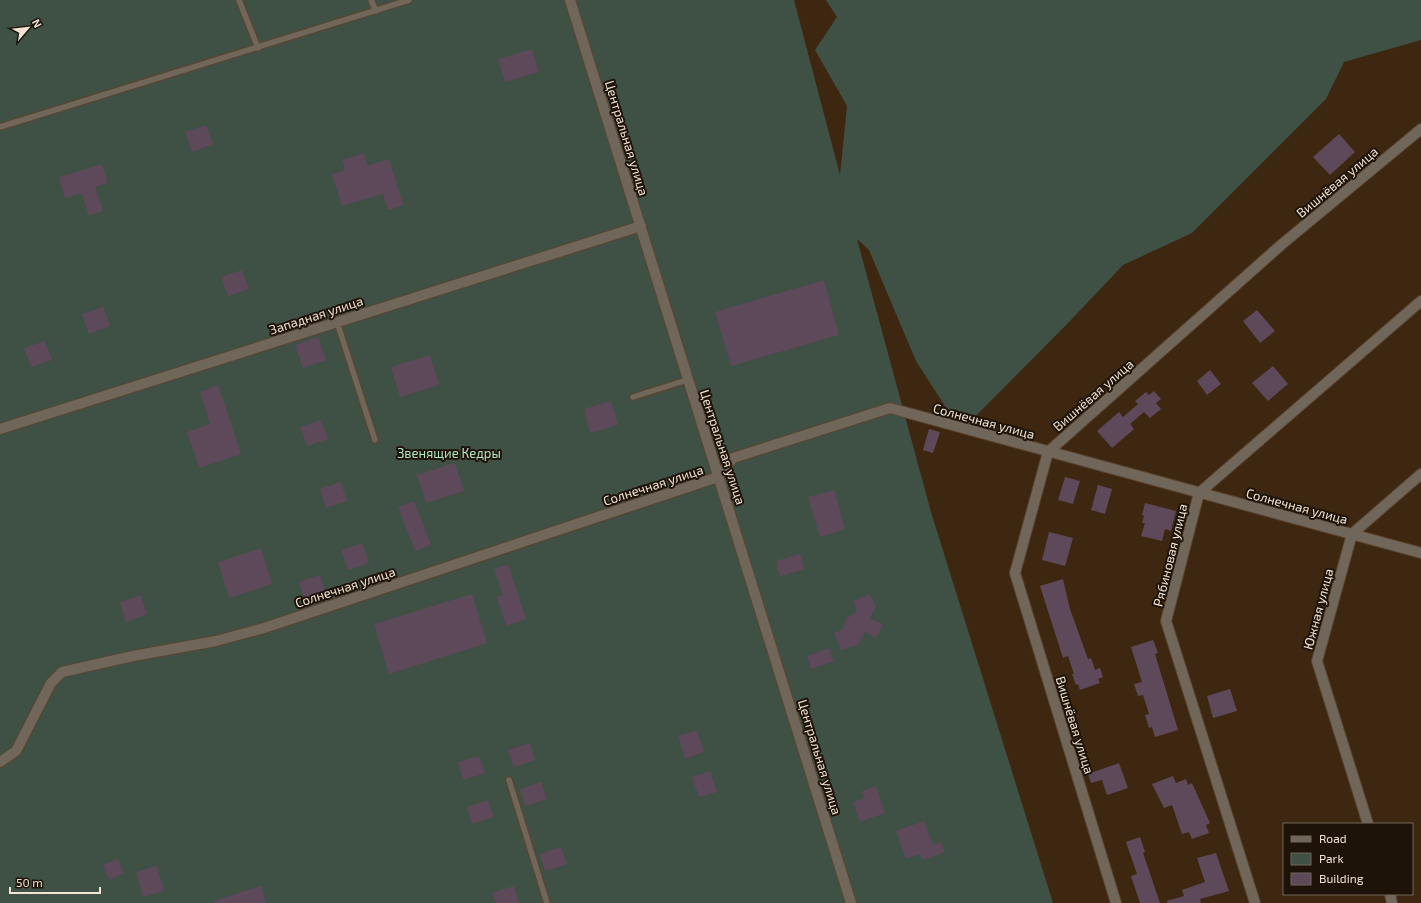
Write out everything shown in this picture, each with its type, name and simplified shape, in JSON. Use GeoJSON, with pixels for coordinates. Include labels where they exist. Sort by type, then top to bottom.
{"type":"FeatureCollection","features":[{"type":"Feature","properties":{"kind":"street","name":"Центральная улица"},"geometry":{"type":"LineString","coordinates":[[570,0],[851,903]]}},
{"type":"Feature","properties":{"kind":"street","name":"Вишнёвая улица"},"geometry":{"type":"LineString","coordinates":[[1116,903],[1015,573],[1048,452],[1281,245],[1421,129]]}},
{"type":"Feature","properties":{"kind":"street","name":"Западная улица"},"geometry":{"type":"LineString","coordinates":[[0,429],[641,226]]}},
{"type":"Feature","properties":{"kind":"street","name":"Рябиновая улица"},"geometry":{"type":"LineString","coordinates":[[1255,903],[1166,621],[1199,493],[1421,301]]}},
{"type":"Feature","properties":{"kind":"street","name":"Солнечная улица"},"geometry":{"type":"LineString","coordinates":[[0,762],[16,751],[51,683],[62,672],[133,656],[216,641],[264,628],[718,477],[733,458],[890,408],[1421,553]]}},
{"type":"Feature","properties":{"kind":"street"},"geometry":{"type":"LineString","coordinates":[[1352,534],[1421,474]]}},
{"type":"Feature","properties":{"kind":"street","name":"Южная улица"},"geometry":{"type":"LineString","coordinates":[[1352,534],[1317,661],[1368,823]]}},
{"type":"Feature","properties":{"kind":"lane"},"geometry":{"type":"LineString","coordinates":[[239,0],[258,48]]}},
{"type":"Feature","properties":{"kind":"lane"},"geometry":{"type":"LineString","coordinates":[[371,0],[376,11]]}},
{"type":"Feature","properties":{"kind":"lane"},"geometry":{"type":"LineString","coordinates":[[0,127],[409,0]]}},
{"type":"Feature","properties":{"kind":"lane"},"geometry":{"type":"LineString","coordinates":[[337,322],[375,440]]}},
{"type":"Feature","properties":{"kind":"lane"},"geometry":{"type":"LineString","coordinates":[[633,397],[687,380]]}},
{"type":"Feature","properties":{"kind":"lane"},"geometry":{"type":"LineString","coordinates":[[509,780],[547,903]]}},
{"type":"Feature","properties":{"kind":"green space","name":"Звенящие Кедры"},"geometry":{"type":"Polygon","coordinates":[[[0,0],[794,0],[840,175],[847,106],[815,50],[837,17],[826,0],[1421,0],[1421,40],[1344,62],[1326,99],[1192,233],[1123,265],[961,431],[916,361],[869,250],[857,239],[931,512],[1053,903],[0,903],[0,0]]]}},
{"type":"Feature","properties":{"kind":"building"},"geometry":{"type":"Polygon","coordinates":[[[532,49],[539,72],[505,82],[498,59],[532,49]]]}},
{"type":"Feature","properties":{"kind":"building"},"geometry":{"type":"Polygon","coordinates":[[[206,125],[213,144],[192,152],[185,132],[206,125]]]}},
{"type":"Feature","properties":{"kind":"building"},"geometry":{"type":"Polygon","coordinates":[[[1339,134],[1355,152],[1330,175],[1313,157],[1339,134]]]}},
{"type":"Feature","properties":{"kind":"building"},"geometry":{"type":"Polygon","coordinates":[[[364,153],[367,166],[389,159],[403,205],[388,210],[383,194],[342,206],[332,174],[345,170],[342,160],[364,153]]]}},
{"type":"Feature","properties":{"kind":"building"},"geometry":{"type":"Polygon","coordinates":[[[102,164],[108,183],[95,187],[103,211],[89,216],[82,193],[65,198],[59,177],[102,164]]]}},
{"type":"Feature","properties":{"kind":"building"},"geometry":{"type":"Polygon","coordinates":[[[242,270],[249,289],[228,296],[221,277],[242,270]]]}},
{"type":"Feature","properties":{"kind":"building"},"geometry":{"type":"Polygon","coordinates":[[[824,280],[839,335],[731,366],[715,312],[824,280]]]}},
{"type":"Feature","properties":{"kind":"building"},"geometry":{"type":"Polygon","coordinates":[[[103,307],[110,326],[89,334],[82,314],[103,307]]]}},
{"type":"Feature","properties":{"kind":"building"},"geometry":{"type":"Polygon","coordinates":[[[1257,310],[1275,331],[1260,343],[1243,321],[1257,310]]]}},
{"type":"Feature","properties":{"kind":"building"},"geometry":{"type":"Polygon","coordinates":[[[318,337],[326,360],[303,368],[295,345],[318,337]]]}},
{"type":"Feature","properties":{"kind":"building"},"geometry":{"type":"Polygon","coordinates":[[[45,341],[52,360],[31,367],[24,348],[45,341]]]}},
{"type":"Feature","properties":{"kind":"building"},"geometry":{"type":"Polygon","coordinates":[[[430,355],[439,385],[400,397],[391,367],[430,355]]]}},
{"type":"Feature","properties":{"kind":"building"},"geometry":{"type":"Polygon","coordinates":[[[1273,366],[1288,384],[1268,401],[1252,383],[1273,366]]]}},
{"type":"Feature","properties":{"kind":"building"},"geometry":{"type":"Polygon","coordinates":[[[1210,370],[1221,384],[1207,395],[1197,381],[1210,370]]]}},
{"type":"Feature","properties":{"kind":"building"},"geometry":{"type":"Polygon","coordinates":[[[218,385],[241,454],[199,468],[187,432],[210,424],[200,392],[218,385]]]}},
{"type":"Feature","properties":{"kind":"building"},"geometry":{"type":"Polygon","coordinates":[[[1154,391],[1161,399],[1156,403],[1161,409],[1150,418],[1144,412],[1130,424],[1134,429],[1112,448],[1097,431],[1119,412],[1123,417],[1138,404],[1135,401],[1146,392],[1149,395],[1154,391]]]}},
{"type":"Feature","properties":{"kind":"building"},"geometry":{"type":"Polygon","coordinates":[[[611,401],[618,425],[590,433],[584,409],[611,401]]]}},
{"type":"Feature","properties":{"kind":"building"},"geometry":{"type":"Polygon","coordinates":[[[321,420],[328,439],[307,446],[300,427],[321,420]]]}},
{"type":"Feature","properties":{"kind":"building"},"geometry":{"type":"Polygon","coordinates":[[[929,429],[940,432],[933,453],[923,450],[929,429]]]}},
{"type":"Feature","properties":{"kind":"building"},"geometry":{"type":"Polygon","coordinates":[[[455,463],[464,491],[426,503],[417,475],[455,463]]]}},
{"type":"Feature","properties":{"kind":"building"},"geometry":{"type":"Polygon","coordinates":[[[1065,477],[1080,481],[1073,504],[1058,500],[1065,477]]]}},
{"type":"Feature","properties":{"kind":"building"},"geometry":{"type":"Polygon","coordinates":[[[341,482],[347,501],[326,508],[320,489],[341,482]]]}},
{"type":"Feature","properties":{"kind":"building"},"geometry":{"type":"Polygon","coordinates":[[[1098,485],[1112,489],[1105,514],[1091,510],[1098,485]]]}},
{"type":"Feature","properties":{"kind":"building"},"geometry":{"type":"Polygon","coordinates":[[[834,490],[845,529],[820,537],[808,497],[834,490]]]}},
{"type":"Feature","properties":{"kind":"building"},"geometry":{"type":"Polygon","coordinates":[[[414,501],[431,545],[415,551],[398,507],[414,501]]]}},
{"type":"Feature","properties":{"kind":"building"},"geometry":{"type":"Polygon","coordinates":[[[1145,503],[1176,511],[1171,531],[1165,529],[1162,541],[1141,536],[1145,523],[1142,523],[1144,516],[1142,515],[1145,503]]]}},
{"type":"Feature","properties":{"kind":"building"},"geometry":{"type":"Polygon","coordinates":[[[1049,532],[1073,538],[1065,566],[1042,560],[1049,532]]]}},
{"type":"Feature","properties":{"kind":"building"},"geometry":{"type":"Polygon","coordinates":[[[362,543],[369,563],[348,570],[341,550],[362,543]]]}},
{"type":"Feature","properties":{"kind":"building"},"geometry":{"type":"Polygon","coordinates":[[[261,548],[272,584],[229,598],[218,562],[261,548]]]}},
{"type":"Feature","properties":{"kind":"building"},"geometry":{"type":"Polygon","coordinates":[[[800,554],[804,569],[780,576],[776,561],[800,554]]]}},
{"type":"Feature","properties":{"kind":"building"},"geometry":{"type":"Polygon","coordinates":[[[508,564],[526,619],[506,626],[497,597],[503,595],[494,569],[508,564]]]}},
{"type":"Feature","properties":{"kind":"building"},"geometry":{"type":"Polygon","coordinates":[[[320,575],[326,594],[305,601],[299,582],[320,575]]]}},
{"type":"Feature","properties":{"kind":"building"},"geometry":{"type":"Polygon","coordinates":[[[1063,579],[1070,609],[1088,659],[1091,658],[1095,670],[1100,668],[1103,677],[1098,679],[1100,683],[1080,690],[1078,684],[1076,685],[1072,674],[1074,674],[1068,656],[1063,658],[1040,586],[1063,579]]]}},
{"type":"Feature","properties":{"kind":"building"},"geometry":{"type":"Polygon","coordinates":[[[472,594],[487,643],[389,674],[374,624],[472,594]]]}},
{"type":"Feature","properties":{"kind":"building"},"geometry":{"type":"Polygon","coordinates":[[[870,594],[876,607],[870,618],[883,624],[876,638],[865,632],[858,645],[841,650],[834,633],[843,629],[846,619],[857,611],[853,601],[870,594]]]}},
{"type":"Feature","properties":{"kind":"building"},"geometry":{"type":"Polygon","coordinates":[[[141,595],[147,614],[126,622],[120,602],[141,595]]]}},
{"type":"Feature","properties":{"kind":"building"},"geometry":{"type":"Polygon","coordinates":[[[1153,640],[1158,653],[1155,654],[1178,730],[1155,737],[1152,727],[1149,728],[1145,715],[1149,714],[1143,695],[1138,696],[1134,684],[1142,682],[1131,647],[1153,640]]]}},
{"type":"Feature","properties":{"kind":"building"},"geometry":{"type":"Polygon","coordinates":[[[829,648],[834,661],[811,669],[807,656],[829,648]]]}},
{"type":"Feature","properties":{"kind":"building"},"geometry":{"type":"Polygon","coordinates":[[[1230,689],[1237,711],[1213,718],[1207,696],[1230,689]]]}},
{"type":"Feature","properties":{"kind":"building"},"geometry":{"type":"Polygon","coordinates":[[[697,730],[704,752],[685,759],[678,736],[697,730]]]}},
{"type":"Feature","properties":{"kind":"building"},"geometry":{"type":"Polygon","coordinates":[[[530,743],[535,760],[514,767],[508,750],[530,743]]]}},
{"type":"Feature","properties":{"kind":"building"},"geometry":{"type":"Polygon","coordinates":[[[479,756],[485,773],[463,780],[458,762],[479,756]]]}},
{"type":"Feature","properties":{"kind":"building"},"geometry":{"type":"Polygon","coordinates":[[[1119,763],[1128,788],[1107,795],[1102,780],[1091,783],[1088,774],[1119,763]]]}},
{"type":"Feature","properties":{"kind":"building"},"geometry":{"type":"Polygon","coordinates":[[[710,771],[717,792],[699,797],[692,777],[710,771]]]}},
{"type":"Feature","properties":{"kind":"building"},"geometry":{"type":"Polygon","coordinates":[[[1173,776],[1176,783],[1186,779],[1188,785],[1192,783],[1210,823],[1206,825],[1209,833],[1192,839],[1189,832],[1182,834],[1172,805],[1164,808],[1152,784],[1173,776]]]}},
{"type":"Feature","properties":{"kind":"building"},"geometry":{"type":"Polygon","coordinates":[[[541,782],[547,799],[525,806],[520,789],[541,782]]]}},
{"type":"Feature","properties":{"kind":"building"},"geometry":{"type":"Polygon","coordinates":[[[876,786],[885,813],[860,822],[853,802],[864,798],[862,791],[876,786]]]}},
{"type":"Feature","properties":{"kind":"building"},"geometry":{"type":"Polygon","coordinates":[[[488,800],[494,817],[472,824],[467,807],[488,800]]]}},
{"type":"Feature","properties":{"kind":"building"},"geometry":{"type":"Polygon","coordinates":[[[924,821],[933,845],[941,842],[945,852],[922,860],[920,854],[906,859],[896,831],[924,821]]]}},
{"type":"Feature","properties":{"kind":"building"},"geometry":{"type":"Polygon","coordinates":[[[1140,837],[1145,852],[1143,853],[1160,903],[1140,903],[1131,876],[1137,874],[1126,842],[1140,837]]]}},
{"type":"Feature","properties":{"kind":"building"},"geometry":{"type":"Polygon","coordinates":[[[561,847],[567,864],[545,871],[540,854],[561,847]]]}},
{"type":"Feature","properties":{"kind":"building"},"geometry":{"type":"Polygon","coordinates":[[[1216,853],[1229,891],[1200,899],[1201,903],[1167,903],[1167,901],[1184,896],[1182,890],[1205,882],[1197,858],[1216,853]]]}},
{"type":"Feature","properties":{"kind":"building"},"geometry":{"type":"Polygon","coordinates":[[[118,859],[124,873],[109,880],[103,865],[118,859]]]}},
{"type":"Feature","properties":{"kind":"building"},"geometry":{"type":"Polygon","coordinates":[[[157,866],[164,891],[143,897],[136,872],[157,866]]]}},
{"type":"Feature","properties":{"kind":"building"},"geometry":{"type":"Polygon","coordinates":[[[261,886],[266,903],[214,903],[214,901],[261,886]]]}},
{"type":"Feature","properties":{"kind":"building"},"geometry":{"type":"Polygon","coordinates":[[[514,886],[519,903],[496,903],[492,893],[514,886]]]}}]}
